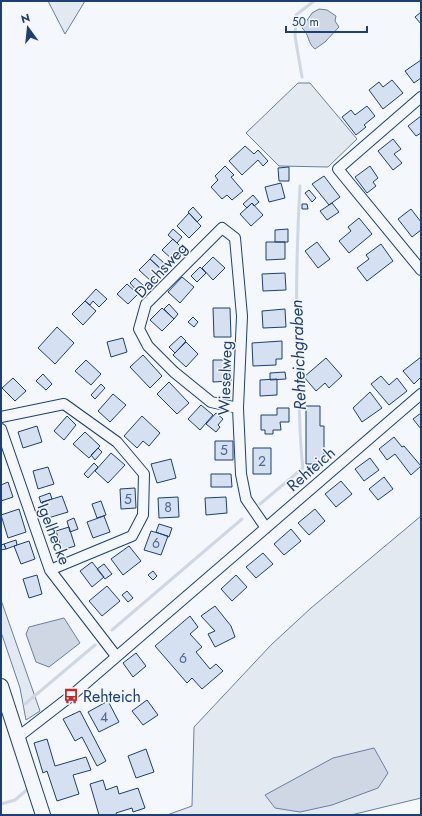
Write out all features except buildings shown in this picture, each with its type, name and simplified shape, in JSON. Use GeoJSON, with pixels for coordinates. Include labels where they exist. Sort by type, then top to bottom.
{"type":"FeatureCollection","features":[{"type":"Feature","properties":{"kind":"main road"},"geometry":{"type":"LineString","coordinates":[[1,686],[43,815]]}},
{"type":"Feature","properties":{"kind":"street"},"geometry":{"type":"LineString","coordinates":[[421,97],[338,169],[421,270]]}},
{"type":"Feature","properties":{"kind":"street","name":"Wieselweg"},"geometry":{"type":"LineString","coordinates":[[222,228],[234,238],[242,316],[238,408],[241,474],[246,499],[266,528]]}},
{"type":"Feature","properties":{"kind":"street","name":"Dachsweg"},"geometry":{"type":"LineString","coordinates":[[222,228],[146,304],[139,329],[148,346],[174,372],[192,387],[211,402],[238,408]]}},
{"type":"Feature","properties":{"kind":"street","name":"Rehteich"},"geometry":{"type":"LineString","coordinates":[[18,737],[72,696],[116,656],[421,394]]}},
{"type":"Feature","properties":{"kind":"street"},"geometry":{"type":"LineString","coordinates":[[1,417],[64,404],[117,442],[144,474],[143,516],[132,536],[50,570]]}},
{"type":"Feature","properties":{"kind":"street","name":"Igelhecke"},"geometry":{"type":"LineString","coordinates":[[1,429],[50,570],[116,656]]}},
{"type":"Feature","properties":{"kind":"shaded area"},"geometry":{"type":"Polygon","coordinates":[[[48,1],[85,1],[65,34],[48,1]]]}},
{"type":"Feature","properties":{"kind":"shaded area"},"geometry":{"type":"Polygon","coordinates":[[[319,9],[327,10],[336,16],[335,21],[339,27],[325,42],[315,49],[312,47],[305,31],[302,28],[312,13],[319,9]]]}},
{"type":"Feature","properties":{"kind":"shaded area"},"geometry":{"type":"Polygon","coordinates":[[[298,83],[310,83],[357,139],[328,167],[279,166],[246,133],[298,83]]]}},
{"type":"Feature","properties":{"kind":"shaded area"},"geometry":{"type":"Polygon","coordinates":[[[421,516],[421,798],[351,815],[167,815],[192,806],[194,727],[271,645],[311,608],[421,516]]]}},
{"type":"Feature","properties":{"kind":"shaded area"},"geometry":{"type":"Polygon","coordinates":[[[1,600],[40,711],[26,720],[20,688],[1,632],[1,600]]]}},
{"type":"Feature","properties":{"kind":"shaded area"},"geometry":{"type":"Polygon","coordinates":[[[64,618],[80,643],[49,667],[36,662],[26,634],[29,627],[64,618]]]}},
{"type":"Feature","properties":{"kind":"shaded area"},"geometry":{"type":"Polygon","coordinates":[[[374,748],[388,773],[378,788],[332,805],[300,812],[275,808],[265,795],[333,758],[374,748]]]}},
{"type":"Feature","properties":{"kind":"waterway","name":"Rehteichgraben"},"geometry":{"type":"LineString","coordinates":[[302,77],[295,36],[296,15],[314,1]]}},
{"type":"Feature","properties":{"kind":"waterway","name":"Rehteichgraben"},"geometry":{"type":"LineString","coordinates":[[260,504],[303,468],[300,434],[297,320],[300,186]]}},
{"type":"Feature","properties":{"kind":"waterway","name":"Rehteichgraben"},"geometry":{"type":"LineString","coordinates":[[112,630],[242,519]]}},
{"type":"Feature","properties":{"kind":"waterway","name":"Rehteichgraben"},"geometry":{"type":"LineString","coordinates":[[25,704],[95,645]]}},
{"type":"Feature","properties":{"kind":"waterway","name":"Rehteichgraben"},"geometry":{"type":"LineString","coordinates":[[1,804],[15,800],[29,788]]}},
{"type":"Feature","properties":{"kind":"place","name":"Rehteich"},"geometry":{"type":"Point","coordinates":[71,696]}}]}
